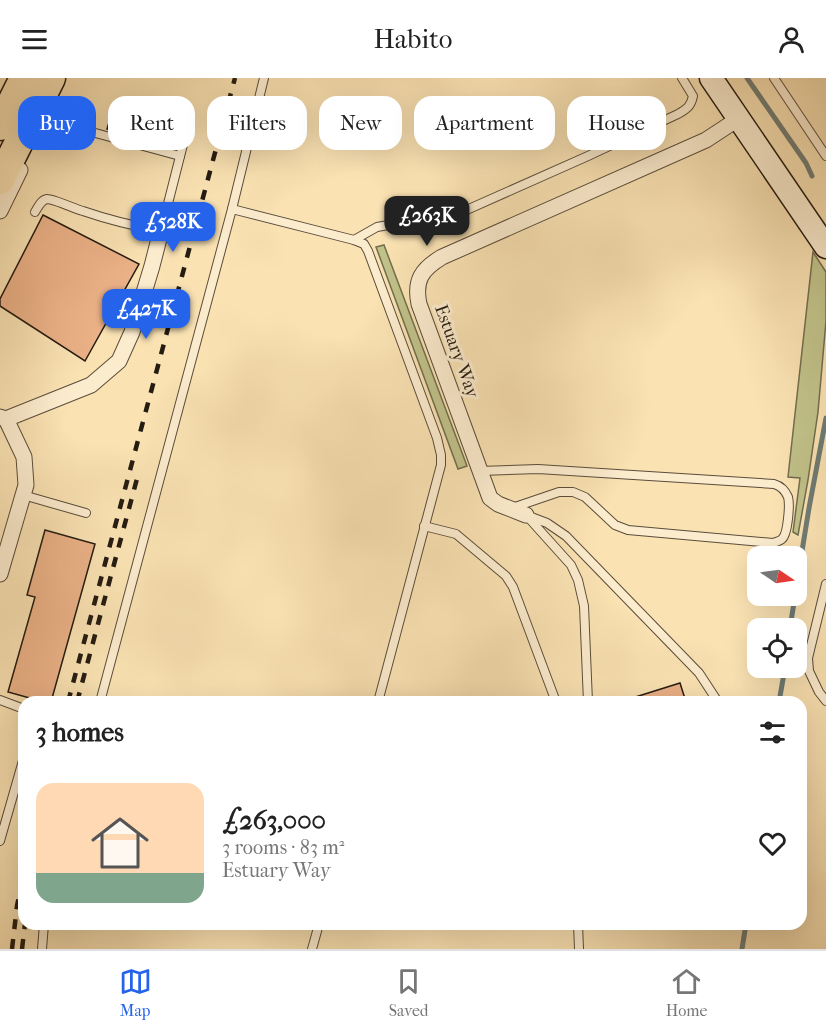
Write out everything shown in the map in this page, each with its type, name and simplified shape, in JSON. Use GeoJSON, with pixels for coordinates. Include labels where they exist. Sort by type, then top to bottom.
{"type":"FeatureCollection","features":[{"type":"Feature","properties":{"kind":"highway"},"geometry":{"type":"LineString","coordinates":[[0,126],[41,80]]}},
{"type":"Feature","properties":{"kind":"highway"},"geometry":{"type":"LineString","coordinates":[[0,180],[41,80]]}},
{"type":"Feature","properties":{"kind":"street"},"geometry":{"type":"LineString","coordinates":[[711,78],[826,247]]}},
{"type":"Feature","properties":{"kind":"street"},"geometry":{"type":"LineString","coordinates":[[0,211],[24,160],[41,80]]}},
{"type":"Feature","properties":{"kind":"street","name":"Estuary Way"},"geometry":{"type":"LineString","coordinates":[[526,515],[498,504],[490,498],[419,304],[417,292],[420,277],[429,265],[442,257],[706,141],[738,119]]}},
{"type":"Feature","properties":{"kind":"street"},"geometry":{"type":"LineString","coordinates":[[0,573],[2,558],[26,485],[24,457],[3,418],[92,384],[119,361],[132,332],[161,231]]}},
{"type":"Feature","properties":{"kind":"lane"},"geometry":{"type":"LineString","coordinates":[[102,696],[232,210],[264,78]]}},
{"type":"Feature","properties":{"kind":"lane"},"geometry":{"type":"LineString","coordinates":[[354,240],[377,227],[462,212],[678,114],[686,109],[693,96],[682,78]]}},
{"type":"Feature","properties":{"kind":"lane"},"geometry":{"type":"LineString","coordinates":[[774,78],[826,156]]}},
{"type":"Feature","properties":{"kind":"lane"},"geometry":{"type":"LineString","coordinates":[[96,133],[180,156]]}},
{"type":"Feature","properties":{"kind":"lane"},"geometry":{"type":"LineString","coordinates":[[35,212],[46,199],[132,226],[161,231],[182,150]]}},
{"type":"Feature","properties":{"kind":"lane"},"geometry":{"type":"LineString","coordinates":[[232,210],[364,244],[437,438],[441,465],[380,696]]}},
{"type":"Feature","properties":{"kind":"lane"},"geometry":{"type":"LineString","coordinates":[[479,471],[538,469],[774,484],[782,487],[787,494],[789,505],[786,534],[781,541],[773,543],[628,530],[615,525],[585,497],[573,492],[559,492],[510,509]]}},
{"type":"Feature","properties":{"kind":"lane"},"geometry":{"type":"LineString","coordinates":[[23,495],[86,513]]}},
{"type":"Feature","properties":{"kind":"lane"},"geometry":{"type":"LineString","coordinates":[[526,515],[571,565],[578,580],[584,606],[588,696]]}},
{"type":"Feature","properties":{"kind":"lane"},"geometry":{"type":"LineString","coordinates":[[526,515],[547,523],[566,536],[699,674],[714,696]]}},
{"type":"Feature","properties":{"kind":"lane"},"geometry":{"type":"LineString","coordinates":[[424,526],[456,534],[506,576],[513,587],[554,696]]}},
{"type":"Feature","properties":{"kind":"lane"},"geometry":{"type":"LineString","coordinates":[[826,584],[808,658],[809,672],[826,701]]}},
{"type":"Feature","properties":{"kind":"lane"},"geometry":{"type":"LineString","coordinates":[[0,700],[18,707]]}},
{"type":"Feature","properties":{"kind":"lane"},"geometry":{"type":"LineString","coordinates":[[0,841],[18,776]]}},
{"type":"Feature","properties":{"kind":"lane"},"geometry":{"type":"LineString","coordinates":[[42,949],[44,930]]}},
{"type":"Feature","properties":{"kind":"lane"},"geometry":{"type":"LineString","coordinates":[[312,949],[317,930]]}},
{"type":"Feature","properties":{"kind":"lane"},"geometry":{"type":"LineString","coordinates":[[578,930],[579,949]]}},
{"type":"Feature","properties":{"kind":"green space"},"geometry":{"type":"Polygon","coordinates":[[[384,245],[467,466],[458,469],[376,247],[384,245]]]}},
{"type":"Feature","properties":{"kind":"green space"},"geometry":{"type":"Polygon","coordinates":[[[813,252],[826,272],[826,321],[818,412],[798,535],[793,532],[800,478],[788,477],[813,252]]]}},
{"type":"Feature","properties":{"kind":"building"},"geometry":{"type":"Polygon","coordinates":[[[43,215],[139,264],[85,361],[0,306],[0,299],[43,215]]]}},
{"type":"Feature","properties":{"kind":"building"},"geometry":{"type":"Polygon","coordinates":[[[45,530],[95,544],[53,696],[22,696],[8,692],[35,597],[27,595],[45,530]]]}},
{"type":"Feature","properties":{"kind":"building"},"geometry":{"type":"Polygon","coordinates":[[[680,683],[684,696],[639,696],[680,683]]]}},
{"type":"Feature","properties":{"kind":"waterway"},"geometry":{"type":"LineString","coordinates":[[747,78],[806,163],[812,176]]}},
{"type":"Feature","properties":{"kind":"waterway"},"geometry":{"type":"LineString","coordinates":[[803,546],[826,418]]}},
{"type":"Feature","properties":{"kind":"waterway"},"geometry":{"type":"LineString","coordinates":[[792,618],[793,606]]}},
{"type":"Feature","properties":{"kind":"waterway"},"geometry":{"type":"LineString","coordinates":[[780,696],[783,678]]}},
{"type":"Feature","properties":{"kind":"waterway"},"geometry":{"type":"LineString","coordinates":[[742,949],[745,930]]}},
{"type":"Feature","properties":{"kind":"railway"},"geometry":{"type":"LineString","coordinates":[[70,696],[235,78]]}},
{"type":"Feature","properties":{"kind":"railway"},"geometry":{"type":"LineString","coordinates":[[79,696],[138,475]]}},
{"type":"Feature","properties":{"kind":"railway"},"geometry":{"type":"LineString","coordinates":[[12,949],[18,901]]}},
{"type":"Feature","properties":{"kind":"railway"},"geometry":{"type":"LineString","coordinates":[[22,949],[24,930]]}}]}
